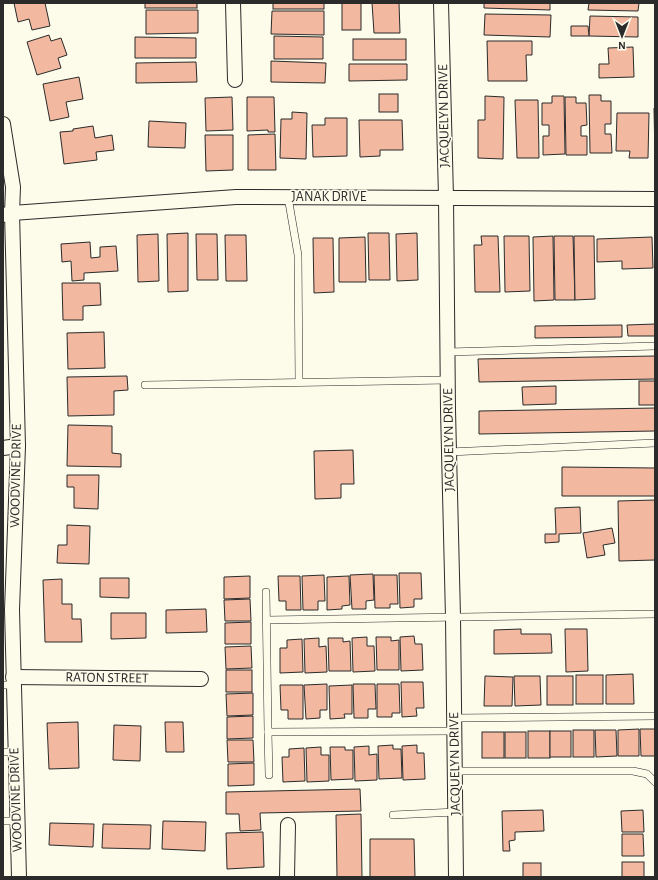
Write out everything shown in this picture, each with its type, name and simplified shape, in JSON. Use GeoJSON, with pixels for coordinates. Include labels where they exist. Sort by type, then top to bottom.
{"type":"FeatureCollection","features":[{"type":"Feature","properties":{"kind":"street"},"geometry":{"type":"LineString","coordinates":[[233,3],[235,80]]}},
{"type":"Feature","properties":{"kind":"street","name":"JACQUELYN DRIVE"},"geometry":{"type":"LineString","coordinates":[[441,3],[456,771],[456,877]]}},
{"type":"Feature","properties":{"kind":"street","name":"WOODVINE DRIVE"},"geometry":{"type":"LineString","coordinates":[[3,124],[13,187],[8,214],[18,446],[9,752],[17,821],[19,877]]}},
{"type":"Feature","properties":{"kind":"street","name":"JANAK DRIVE"},"geometry":{"type":"LineString","coordinates":[[8,214],[236,198],[655,199]]}},
{"type":"Feature","properties":{"kind":"street"},"geometry":{"type":"LineString","coordinates":[[3,448],[18,446]]}},
{"type":"Feature","properties":{"kind":"street","name":"RATON STREET"},"geometry":{"type":"LineString","coordinates":[[10,682],[201,679]]}},
{"type":"Feature","properties":{"kind":"street"},"geometry":{"type":"LineString","coordinates":[[287,877],[288,826]]}},
{"type":"Feature","properties":{"kind":"lane"},"geometry":{"type":"LineString","coordinates":[[288,198],[298,255],[299,382]]}},
{"type":"Feature","properties":{"kind":"lane"},"geometry":{"type":"LineString","coordinates":[[448,352],[655,346]]}},
{"type":"Feature","properties":{"kind":"lane"},"geometry":{"type":"LineString","coordinates":[[145,385],[448,380]]}},
{"type":"Feature","properties":{"kind":"lane"},"geometry":{"type":"LineString","coordinates":[[449,452],[655,443]]}},
{"type":"Feature","properties":{"kind":"lane"},"geometry":{"type":"LineString","coordinates":[[266,592],[269,775]]}},
{"type":"Feature","properties":{"kind":"lane"},"geometry":{"type":"LineString","coordinates":[[267,620],[655,614]]}},
{"type":"Feature","properties":{"kind":"lane"},"geometry":{"type":"LineString","coordinates":[[268,732],[655,716]]}},
{"type":"Feature","properties":{"kind":"lane"},"geometry":{"type":"LineString","coordinates":[[456,771],[633,770],[647,774],[655,782]]}},
{"type":"Feature","properties":{"kind":"lane"},"geometry":{"type":"LineString","coordinates":[[393,815],[456,812]]}},
{"type":"Feature","properties":{"kind":"lane"},"geometry":{"type":"LineString","coordinates":[[3,821],[17,821]]}},
{"type":"Feature","properties":{"kind":"building"},"geometry":{"type":"Polygon","coordinates":[[[14,3],[45,3],[50,26],[32,30],[29,19],[18,22],[14,3]]]}},
{"type":"Feature","properties":{"kind":"building"},"geometry":{"type":"Polygon","coordinates":[[[145,3],[197,3],[197,8],[145,8],[145,3]]]}},
{"type":"Feature","properties":{"kind":"building"},"geometry":{"type":"Polygon","coordinates":[[[273,3],[324,3],[324,9],[273,9],[273,3]]]}},
{"type":"Feature","properties":{"kind":"building"},"geometry":{"type":"Polygon","coordinates":[[[342,3],[361,3],[361,30],[342,30],[342,3]]]}},
{"type":"Feature","properties":{"kind":"building"},"geometry":{"type":"Polygon","coordinates":[[[372,3],[399,3],[400,33],[374,33],[372,3]]]}},
{"type":"Feature","properties":{"kind":"building"},"geometry":{"type":"Polygon","coordinates":[[[484,3],[550,3],[550,10],[484,8],[484,3]]]}},
{"type":"Feature","properties":{"kind":"building"},"geometry":{"type":"Polygon","coordinates":[[[589,3],[639,3],[638,11],[588,10],[589,3]]]}},
{"type":"Feature","properties":{"kind":"building"},"geometry":{"type":"Polygon","coordinates":[[[146,10],[198,10],[198,33],[146,34],[146,10]]]}},
{"type":"Feature","properties":{"kind":"building"},"geometry":{"type":"Polygon","coordinates":[[[272,11],[324,11],[324,35],[271,34],[272,11]]]}},
{"type":"Feature","properties":{"kind":"building"},"geometry":{"type":"Polygon","coordinates":[[[485,14],[551,15],[550,37],[484,35],[485,14]]]}},
{"type":"Feature","properties":{"kind":"building"},"geometry":{"type":"Polygon","coordinates":[[[590,16],[638,17],[638,37],[589,36],[590,16]]]}},
{"type":"Feature","properties":{"kind":"building"},"geometry":{"type":"Polygon","coordinates":[[[571,26],[588,26],[589,36],[571,36],[571,26]]]}},
{"type":"Feature","properties":{"kind":"building"},"geometry":{"type":"Polygon","coordinates":[[[49,35],[51,41],[61,38],[67,55],[58,58],[61,68],[37,75],[27,42],[49,35]]]}},
{"type":"Feature","properties":{"kind":"building"},"geometry":{"type":"Polygon","coordinates":[[[274,36],[323,37],[323,59],[274,59],[274,36]]]}},
{"type":"Feature","properties":{"kind":"building"},"geometry":{"type":"Polygon","coordinates":[[[135,37],[196,38],[196,58],[135,58],[135,37]]]}},
{"type":"Feature","properties":{"kind":"building"},"geometry":{"type":"Polygon","coordinates":[[[353,39],[406,39],[406,60],[353,60],[353,39]]]}},
{"type":"Feature","properties":{"kind":"building"},"geometry":{"type":"Polygon","coordinates":[[[487,41],[532,41],[532,55],[526,55],[527,81],[488,81],[487,41]]]}},
{"type":"Feature","properties":{"kind":"building"},"geometry":{"type":"Polygon","coordinates":[[[633,47],[634,77],[599,78],[599,64],[609,64],[608,48],[633,47]]]}},
{"type":"Feature","properties":{"kind":"building"},"geometry":{"type":"Polygon","coordinates":[[[271,61],[326,63],[325,83],[271,82],[271,61]]]}},
{"type":"Feature","properties":{"kind":"building"},"geometry":{"type":"Polygon","coordinates":[[[196,62],[197,82],[136,83],[136,63],[196,62]]]}},
{"type":"Feature","properties":{"kind":"building"},"geometry":{"type":"Polygon","coordinates":[[[349,64],[407,64],[407,80],[349,81],[349,64]]]}},
{"type":"Feature","properties":{"kind":"building"},"geometry":{"type":"Polygon","coordinates":[[[79,77],[83,99],[66,102],[69,117],[50,121],[43,84],[79,77]]]}},
{"type":"Feature","properties":{"kind":"building"},"geometry":{"type":"Polygon","coordinates":[[[379,94],[398,94],[398,112],[379,112],[379,94]]]}},
{"type":"Feature","properties":{"kind":"building"},"geometry":{"type":"Polygon","coordinates":[[[589,95],[601,95],[601,101],[611,101],[611,124],[605,124],[605,134],[611,134],[612,153],[590,153],[589,95]]]}},
{"type":"Feature","properties":{"kind":"building"},"geometry":{"type":"Polygon","coordinates":[[[485,96],[504,97],[503,159],[478,158],[478,120],[485,120],[485,96]]]}},
{"type":"Feature","properties":{"kind":"building"},"geometry":{"type":"Polygon","coordinates":[[[552,96],[564,96],[565,154],[543,155],[543,136],[549,136],[549,125],[542,125],[542,103],[552,103],[552,96]]]}},
{"type":"Feature","properties":{"kind":"building"},"geometry":{"type":"Polygon","coordinates":[[[232,97],[233,130],[206,131],[205,98],[232,97]]]}},
{"type":"Feature","properties":{"kind":"building"},"geometry":{"type":"Polygon","coordinates":[[[247,97],[274,97],[275,132],[268,132],[268,130],[247,131],[247,97]]]}},
{"type":"Feature","properties":{"kind":"building"},"geometry":{"type":"Polygon","coordinates":[[[565,97],[576,97],[576,103],[586,103],[587,125],[581,126],[581,136],[587,136],[587,155],[566,155],[565,97]]]}},
{"type":"Feature","properties":{"kind":"building"},"geometry":{"type":"Polygon","coordinates":[[[515,100],[538,100],[539,158],[517,158],[515,100]]]}},
{"type":"Feature","properties":{"kind":"building"},"geometry":{"type":"Polygon","coordinates":[[[654,108],[655,108],[655,158],[654,108]]]}},
{"type":"Feature","properties":{"kind":"building"},"geometry":{"type":"Polygon","coordinates":[[[292,112],[307,113],[306,159],[280,158],[281,119],[292,119],[292,112]]]}},
{"type":"Feature","properties":{"kind":"building"},"geometry":{"type":"Polygon","coordinates":[[[617,113],[649,113],[648,158],[629,158],[630,151],[616,151],[617,113]]]}},
{"type":"Feature","properties":{"kind":"building"},"geometry":{"type":"Polygon","coordinates":[[[325,118],[347,118],[347,156],[313,157],[312,125],[325,125],[325,118]]]}},
{"type":"Feature","properties":{"kind":"building"},"geometry":{"type":"Polygon","coordinates":[[[359,120],[402,120],[403,150],[380,150],[380,156],[360,157],[359,120]]]}},
{"type":"Feature","properties":{"kind":"building"},"geometry":{"type":"Polygon","coordinates":[[[149,121],[186,123],[185,148],[148,147],[149,121]]]}},
{"type":"Feature","properties":{"kind":"building"},"geometry":{"type":"Polygon","coordinates":[[[93,126],[95,138],[112,135],[114,150],[96,152],[97,160],[64,164],[60,132],[73,131],[73,129],[93,126]]]}},
{"type":"Feature","properties":{"kind":"building"},"geometry":{"type":"Polygon","coordinates":[[[275,134],[276,170],[248,170],[248,135],[275,134]]]}},
{"type":"Feature","properties":{"kind":"building"},"geometry":{"type":"Polygon","coordinates":[[[205,135],[233,135],[233,170],[206,171],[205,135]]]}},
{"type":"Feature","properties":{"kind":"building"},"geometry":{"type":"Polygon","coordinates":[[[188,233],[188,291],[168,292],[167,234],[188,233]]]}},
{"type":"Feature","properties":{"kind":"building"},"geometry":{"type":"Polygon","coordinates":[[[368,233],[389,233],[390,280],[369,280],[368,233]]]}},
{"type":"Feature","properties":{"kind":"building"},"geometry":{"type":"Polygon","coordinates":[[[417,233],[418,280],[397,281],[396,234],[417,233]]]}},
{"type":"Feature","properties":{"kind":"building"},"geometry":{"type":"Polygon","coordinates":[[[158,234],[159,281],[138,282],[137,235],[158,234]]]}},
{"type":"Feature","properties":{"kind":"building"},"geometry":{"type":"Polygon","coordinates":[[[196,234],[217,234],[218,280],[197,280],[196,234]]]}},
{"type":"Feature","properties":{"kind":"building"},"geometry":{"type":"Polygon","coordinates":[[[225,235],[246,235],[247,281],[226,281],[225,235]]]}},
{"type":"Feature","properties":{"kind":"building"},"geometry":{"type":"Polygon","coordinates":[[[481,236],[498,236],[500,292],[475,292],[474,245],[482,245],[481,236]]]}},
{"type":"Feature","properties":{"kind":"building"},"geometry":{"type":"Polygon","coordinates":[[[504,236],[529,236],[530,291],[505,292],[504,236]]]}},
{"type":"Feature","properties":{"kind":"building"},"geometry":{"type":"Polygon","coordinates":[[[553,236],[554,300],[534,301],[533,237],[553,236]]]}},
{"type":"Feature","properties":{"kind":"building"},"geometry":{"type":"Polygon","coordinates":[[[554,236],[573,236],[575,300],[555,300],[554,236]]]}},
{"type":"Feature","properties":{"kind":"building"},"geometry":{"type":"Polygon","coordinates":[[[574,236],[594,236],[595,299],[575,300],[574,236]]]}},
{"type":"Feature","properties":{"kind":"building"},"geometry":{"type":"Polygon","coordinates":[[[365,237],[366,282],[339,282],[339,238],[365,237]]]}},
{"type":"Feature","properties":{"kind":"building"},"geometry":{"type":"Polygon","coordinates":[[[652,237],[653,268],[622,269],[622,261],[597,262],[597,239],[652,237]]]}},
{"type":"Feature","properties":{"kind":"building"},"geometry":{"type":"Polygon","coordinates":[[[313,238],[333,238],[334,292],[314,293],[313,238]]]}},
{"type":"Feature","properties":{"kind":"building"},"geometry":{"type":"Polygon","coordinates":[[[90,242],[91,258],[100,257],[100,247],[116,246],[118,271],[84,273],[84,280],[72,281],[71,261],[62,262],[61,244],[90,242]]]}},
{"type":"Feature","properties":{"kind":"building"},"geometry":{"type":"Polygon","coordinates":[[[62,283],[100,283],[101,305],[83,306],[83,320],[63,320],[62,283]]]}},
{"type":"Feature","properties":{"kind":"building"},"geometry":{"type":"Polygon","coordinates":[[[655,324],[655,336],[628,336],[627,325],[655,324]]]}},
{"type":"Feature","properties":{"kind":"building"},"geometry":{"type":"Polygon","coordinates":[[[622,325],[622,337],[535,338],[535,326],[622,325]]]}},
{"type":"Feature","properties":{"kind":"building"},"geometry":{"type":"Polygon","coordinates":[[[104,332],[105,368],[68,369],[67,333],[104,332]]]}},
{"type":"Feature","properties":{"kind":"building"},"geometry":{"type":"Polygon","coordinates":[[[655,356],[655,379],[479,382],[478,359],[655,356]]]}},
{"type":"Feature","properties":{"kind":"building"},"geometry":{"type":"Polygon","coordinates":[[[127,376],[128,390],[114,391],[114,415],[68,416],[67,377],[127,376]]]}},
{"type":"Feature","properties":{"kind":"building"},"geometry":{"type":"Polygon","coordinates":[[[639,381],[655,381],[655,405],[639,405],[639,381]]]}},
{"type":"Feature","properties":{"kind":"building"},"geometry":{"type":"Polygon","coordinates":[[[556,386],[556,404],[523,405],[522,387],[556,386]]]}},
{"type":"Feature","properties":{"kind":"building"},"geometry":{"type":"Polygon","coordinates":[[[655,408],[655,431],[479,434],[479,411],[655,408]]]}},
{"type":"Feature","properties":{"kind":"building"},"geometry":{"type":"Polygon","coordinates":[[[68,425],[112,426],[112,453],[121,454],[121,467],[67,466],[68,425]]]}},
{"type":"Feature","properties":{"kind":"building"},"geometry":{"type":"Polygon","coordinates":[[[353,450],[354,484],[341,484],[341,498],[315,499],[314,451],[353,450]]]}},
{"type":"Feature","properties":{"kind":"building"},"geometry":{"type":"Polygon","coordinates":[[[562,467],[655,468],[655,496],[562,496],[562,467]]]}},
{"type":"Feature","properties":{"kind":"building"},"geometry":{"type":"Polygon","coordinates":[[[67,475],[99,475],[98,509],[74,508],[74,487],[67,487],[67,475]]]}},
{"type":"Feature","properties":{"kind":"building"},"geometry":{"type":"Polygon","coordinates":[[[655,500],[655,560],[619,561],[618,501],[655,500]]]}},
{"type":"Feature","properties":{"kind":"building"},"geometry":{"type":"Polygon","coordinates":[[[580,507],[581,533],[559,534],[559,542],[545,543],[545,534],[556,534],[555,508],[580,507]]]}},
{"type":"Feature","properties":{"kind":"building"},"geometry":{"type":"Polygon","coordinates":[[[67,525],[90,526],[89,564],[57,563],[58,545],[67,545],[67,525]]]}},
{"type":"Feature","properties":{"kind":"building"},"geometry":{"type":"Polygon","coordinates":[[[612,528],[615,543],[603,545],[605,555],[587,558],[583,533],[612,528]]]}},
{"type":"Feature","properties":{"kind":"building"},"geometry":{"type":"Polygon","coordinates":[[[399,573],[421,573],[422,599],[414,599],[414,607],[400,608],[399,573]]]}},
{"type":"Feature","properties":{"kind":"building"},"geometry":{"type":"Polygon","coordinates":[[[373,574],[374,600],[366,601],[366,609],[352,609],[350,575],[373,574]]]}},
{"type":"Feature","properties":{"kind":"building"},"geometry":{"type":"Polygon","coordinates":[[[324,575],[325,601],[318,601],[318,610],[303,610],[302,576],[324,575]]]}},
{"type":"Feature","properties":{"kind":"building"},"geometry":{"type":"Polygon","coordinates":[[[374,575],[397,575],[398,604],[390,604],[390,608],[375,608],[374,575]]]}},
{"type":"Feature","properties":{"kind":"building"},"geometry":{"type":"Polygon","coordinates":[[[250,576],[250,598],[224,599],[224,577],[250,576]]]}},
{"type":"Feature","properties":{"kind":"building"},"geometry":{"type":"Polygon","coordinates":[[[278,576],[300,576],[301,610],[286,610],[286,601],[279,601],[278,576]]]}},
{"type":"Feature","properties":{"kind":"building"},"geometry":{"type":"Polygon","coordinates":[[[349,576],[350,605],[342,606],[342,609],[327,610],[327,577],[349,576]]]}},
{"type":"Feature","properties":{"kind":"building"},"geometry":{"type":"Polygon","coordinates":[[[100,578],[129,578],[129,598],[100,597],[100,578]]]}},
{"type":"Feature","properties":{"kind":"building"},"geometry":{"type":"Polygon","coordinates":[[[62,579],[62,604],[72,604],[72,619],[81,619],[82,642],[45,642],[43,580],[62,579]]]}},
{"type":"Feature","properties":{"kind":"building"},"geometry":{"type":"Polygon","coordinates":[[[250,599],[251,621],[225,621],[224,600],[250,599]]]}},
{"type":"Feature","properties":{"kind":"building"},"geometry":{"type":"Polygon","coordinates":[[[206,609],[207,632],[166,633],[166,610],[206,609]]]}},
{"type":"Feature","properties":{"kind":"building"},"geometry":{"type":"Polygon","coordinates":[[[111,613],[146,613],[146,638],[111,639],[111,613]]]}},
{"type":"Feature","properties":{"kind":"building"},"geometry":{"type":"Polygon","coordinates":[[[251,622],[251,644],[225,644],[225,623],[251,622]]]}},
{"type":"Feature","properties":{"kind":"building"},"geometry":{"type":"Polygon","coordinates":[[[521,629],[521,634],[551,634],[552,653],[494,654],[494,630],[521,629]]]}},
{"type":"Feature","properties":{"kind":"building"},"geometry":{"type":"Polygon","coordinates":[[[565,629],[587,629],[588,671],[566,672],[565,629]]]}},
{"type":"Feature","properties":{"kind":"building"},"geometry":{"type":"Polygon","coordinates":[[[414,636],[415,644],[422,644],[423,670],[401,671],[400,637],[414,636]]]}},
{"type":"Feature","properties":{"kind":"building"},"geometry":{"type":"Polygon","coordinates":[[[367,637],[367,646],[374,646],[375,671],[353,672],[352,638],[367,637]]]}},
{"type":"Feature","properties":{"kind":"building"},"geometry":{"type":"Polygon","coordinates":[[[376,637],[391,637],[391,641],[399,640],[399,670],[377,670],[376,637]]]}},
{"type":"Feature","properties":{"kind":"building"},"geometry":{"type":"Polygon","coordinates":[[[319,638],[319,647],[326,646],[327,672],[305,673],[304,639],[319,638]]]}},
{"type":"Feature","properties":{"kind":"building"},"geometry":{"type":"Polygon","coordinates":[[[328,638],[343,638],[343,642],[350,641],[351,671],[329,671],[328,638]]]}},
{"type":"Feature","properties":{"kind":"building"},"geometry":{"type":"Polygon","coordinates":[[[302,639],[303,672],[280,673],[280,648],[287,648],[287,640],[302,639]]]}},
{"type":"Feature","properties":{"kind":"building"},"geometry":{"type":"Polygon","coordinates":[[[251,646],[252,668],[226,669],[225,647],[251,646]]]}},
{"type":"Feature","properties":{"kind":"building"},"geometry":{"type":"Polygon","coordinates":[[[226,670],[252,670],[252,692],[226,692],[226,670]]]}},
{"type":"Feature","properties":{"kind":"building"},"geometry":{"type":"Polygon","coordinates":[[[633,674],[634,704],[606,704],[606,675],[633,674]]]}},
{"type":"Feature","properties":{"kind":"building"},"geometry":{"type":"Polygon","coordinates":[[[576,675],[603,675],[603,704],[576,704],[576,675]]]}},
{"type":"Feature","properties":{"kind":"building"},"geometry":{"type":"Polygon","coordinates":[[[485,676],[513,677],[512,706],[484,706],[485,676]]]}},
{"type":"Feature","properties":{"kind":"building"},"geometry":{"type":"Polygon","coordinates":[[[514,676],[540,676],[541,705],[515,706],[514,676]]]}},
{"type":"Feature","properties":{"kind":"building"},"geometry":{"type":"Polygon","coordinates":[[[547,676],[573,676],[573,705],[547,705],[547,676]]]}},
{"type":"Feature","properties":{"kind":"building"},"geometry":{"type":"Polygon","coordinates":[[[401,682],[423,682],[424,708],[416,708],[417,716],[402,717],[401,682]]]}},
{"type":"Feature","properties":{"kind":"building"},"geometry":{"type":"Polygon","coordinates":[[[327,684],[327,710],[320,710],[320,718],[306,719],[304,685],[327,684]]]}},
{"type":"Feature","properties":{"kind":"building"},"geometry":{"type":"Polygon","coordinates":[[[353,684],[375,684],[376,709],[368,709],[368,718],[354,718],[353,684]]]}},
{"type":"Feature","properties":{"kind":"building"},"geometry":{"type":"Polygon","coordinates":[[[377,684],[399,684],[400,713],[392,713],[392,717],[377,717],[377,684]]]}},
{"type":"Feature","properties":{"kind":"building"},"geometry":{"type":"Polygon","coordinates":[[[280,685],[303,685],[303,719],[288,719],[288,710],[281,710],[280,685]]]}},
{"type":"Feature","properties":{"kind":"building"},"geometry":{"type":"Polygon","coordinates":[[[352,685],[352,714],[344,714],[345,718],[330,719],[329,686],[352,685]]]}},
{"type":"Feature","properties":{"kind":"building"},"geometry":{"type":"Polygon","coordinates":[[[253,693],[253,715],[227,716],[226,694],[253,693]]]}},
{"type":"Feature","properties":{"kind":"building"},"geometry":{"type":"Polygon","coordinates":[[[253,716],[253,738],[227,739],[227,717],[253,716]]]}},
{"type":"Feature","properties":{"kind":"building"},"geometry":{"type":"Polygon","coordinates":[[[78,722],[79,768],[49,769],[47,723],[78,722]]]}},
{"type":"Feature","properties":{"kind":"building"},"geometry":{"type":"Polygon","coordinates":[[[165,722],[183,722],[184,752],[166,752],[165,722]]]}},
{"type":"Feature","properties":{"kind":"building"},"geometry":{"type":"Polygon","coordinates":[[[114,725],[141,726],[140,761],[113,760],[114,725]]]}},
{"type":"Feature","properties":{"kind":"building"},"geometry":{"type":"Polygon","coordinates":[[[639,729],[639,756],[618,756],[618,730],[639,729]]]}},
{"type":"Feature","properties":{"kind":"building"},"geometry":{"type":"Polygon","coordinates":[[[640,729],[655,729],[655,756],[641,756],[640,729]]]}},
{"type":"Feature","properties":{"kind":"building"},"geometry":{"type":"Polygon","coordinates":[[[573,730],[594,730],[594,757],[573,757],[573,730]]]}},
{"type":"Feature","properties":{"kind":"building"},"geometry":{"type":"Polygon","coordinates":[[[595,730],[616,730],[617,756],[596,757],[595,730]]]}},
{"type":"Feature","properties":{"kind":"building"},"geometry":{"type":"Polygon","coordinates":[[[528,731],[550,731],[550,758],[528,758],[528,731]]]}},
{"type":"Feature","properties":{"kind":"building"},"geometry":{"type":"Polygon","coordinates":[[[550,731],[571,731],[571,757],[550,757],[550,731]]]}},
{"type":"Feature","properties":{"kind":"building"},"geometry":{"type":"Polygon","coordinates":[[[482,732],[504,732],[504,758],[482,758],[482,732]]]}},
{"type":"Feature","properties":{"kind":"building"},"geometry":{"type":"Polygon","coordinates":[[[505,732],[526,732],[526,758],[505,758],[505,732]]]}},
{"type":"Feature","properties":{"kind":"building"},"geometry":{"type":"Polygon","coordinates":[[[227,740],[253,740],[254,762],[228,762],[227,740]]]}},
{"type":"Feature","properties":{"kind":"building"},"geometry":{"type":"Polygon","coordinates":[[[393,745],[393,749],[401,749],[402,778],[379,779],[378,746],[393,745]]]}},
{"type":"Feature","properties":{"kind":"building"},"geometry":{"type":"Polygon","coordinates":[[[417,745],[417,753],[424,753],[425,779],[403,780],[402,746],[417,745]]]}},
{"type":"Feature","properties":{"kind":"building"},"geometry":{"type":"Polygon","coordinates":[[[369,746],[369,755],[377,754],[377,780],[355,781],[354,747],[369,746]]]}},
{"type":"Feature","properties":{"kind":"building"},"geometry":{"type":"Polygon","coordinates":[[[321,747],[321,755],[329,755],[329,781],[307,782],[306,748],[321,747]]]}},
{"type":"Feature","properties":{"kind":"building"},"geometry":{"type":"Polygon","coordinates":[[[330,747],[345,747],[345,750],[353,750],[353,779],[331,780],[330,747]]]}},
{"type":"Feature","properties":{"kind":"building"},"geometry":{"type":"Polygon","coordinates":[[[304,748],[305,781],[283,782],[282,757],[289,757],[289,749],[304,748]]]}},
{"type":"Feature","properties":{"kind":"building"},"geometry":{"type":"Polygon","coordinates":[[[254,763],[254,785],[228,786],[228,764],[254,763]]]}},
{"type":"Feature","properties":{"kind":"building"},"geometry":{"type":"Polygon","coordinates":[[[360,789],[361,811],[260,813],[261,830],[240,831],[239,814],[226,814],[226,792],[360,789]]]}},
{"type":"Feature","properties":{"kind":"building"},"geometry":{"type":"Polygon","coordinates":[[[543,810],[544,831],[515,832],[515,840],[509,841],[510,851],[503,851],[502,811],[543,810]]]}},
{"type":"Feature","properties":{"kind":"building"},"geometry":{"type":"Polygon","coordinates":[[[643,810],[644,832],[622,832],[621,811],[643,810]]]}},
{"type":"Feature","properties":{"kind":"building"},"geometry":{"type":"Polygon","coordinates":[[[361,814],[362,877],[337,877],[336,815],[361,814]]]}},
{"type":"Feature","properties":{"kind":"building"},"geometry":{"type":"Polygon","coordinates":[[[163,821],[206,822],[205,851],[162,849],[163,821]]]}},
{"type":"Feature","properties":{"kind":"building"},"geometry":{"type":"Polygon","coordinates":[[[50,823],[94,824],[93,847],[49,845],[50,823]]]}},
{"type":"Feature","properties":{"kind":"building"},"geometry":{"type":"Polygon","coordinates":[[[103,824],[151,825],[150,849],[102,848],[103,824]]]}},
{"type":"Feature","properties":{"kind":"building"},"geometry":{"type":"Polygon","coordinates":[[[263,832],[264,867],[227,869],[226,833],[263,832]]]}},
{"type":"Feature","properties":{"kind":"building"},"geometry":{"type":"Polygon","coordinates":[[[622,834],[643,834],[644,856],[622,856],[622,834]]]}},
{"type":"Feature","properties":{"kind":"building"},"geometry":{"type":"Polygon","coordinates":[[[370,839],[414,839],[415,877],[370,877],[370,839]]]}},
{"type":"Feature","properties":{"kind":"building"},"geometry":{"type":"Polygon","coordinates":[[[622,862],[644,862],[644,877],[622,877],[622,862]]]}},
{"type":"Feature","properties":{"kind":"building"},"geometry":{"type":"Polygon","coordinates":[[[523,863],[541,863],[541,877],[523,877],[523,863]]]}}]}
